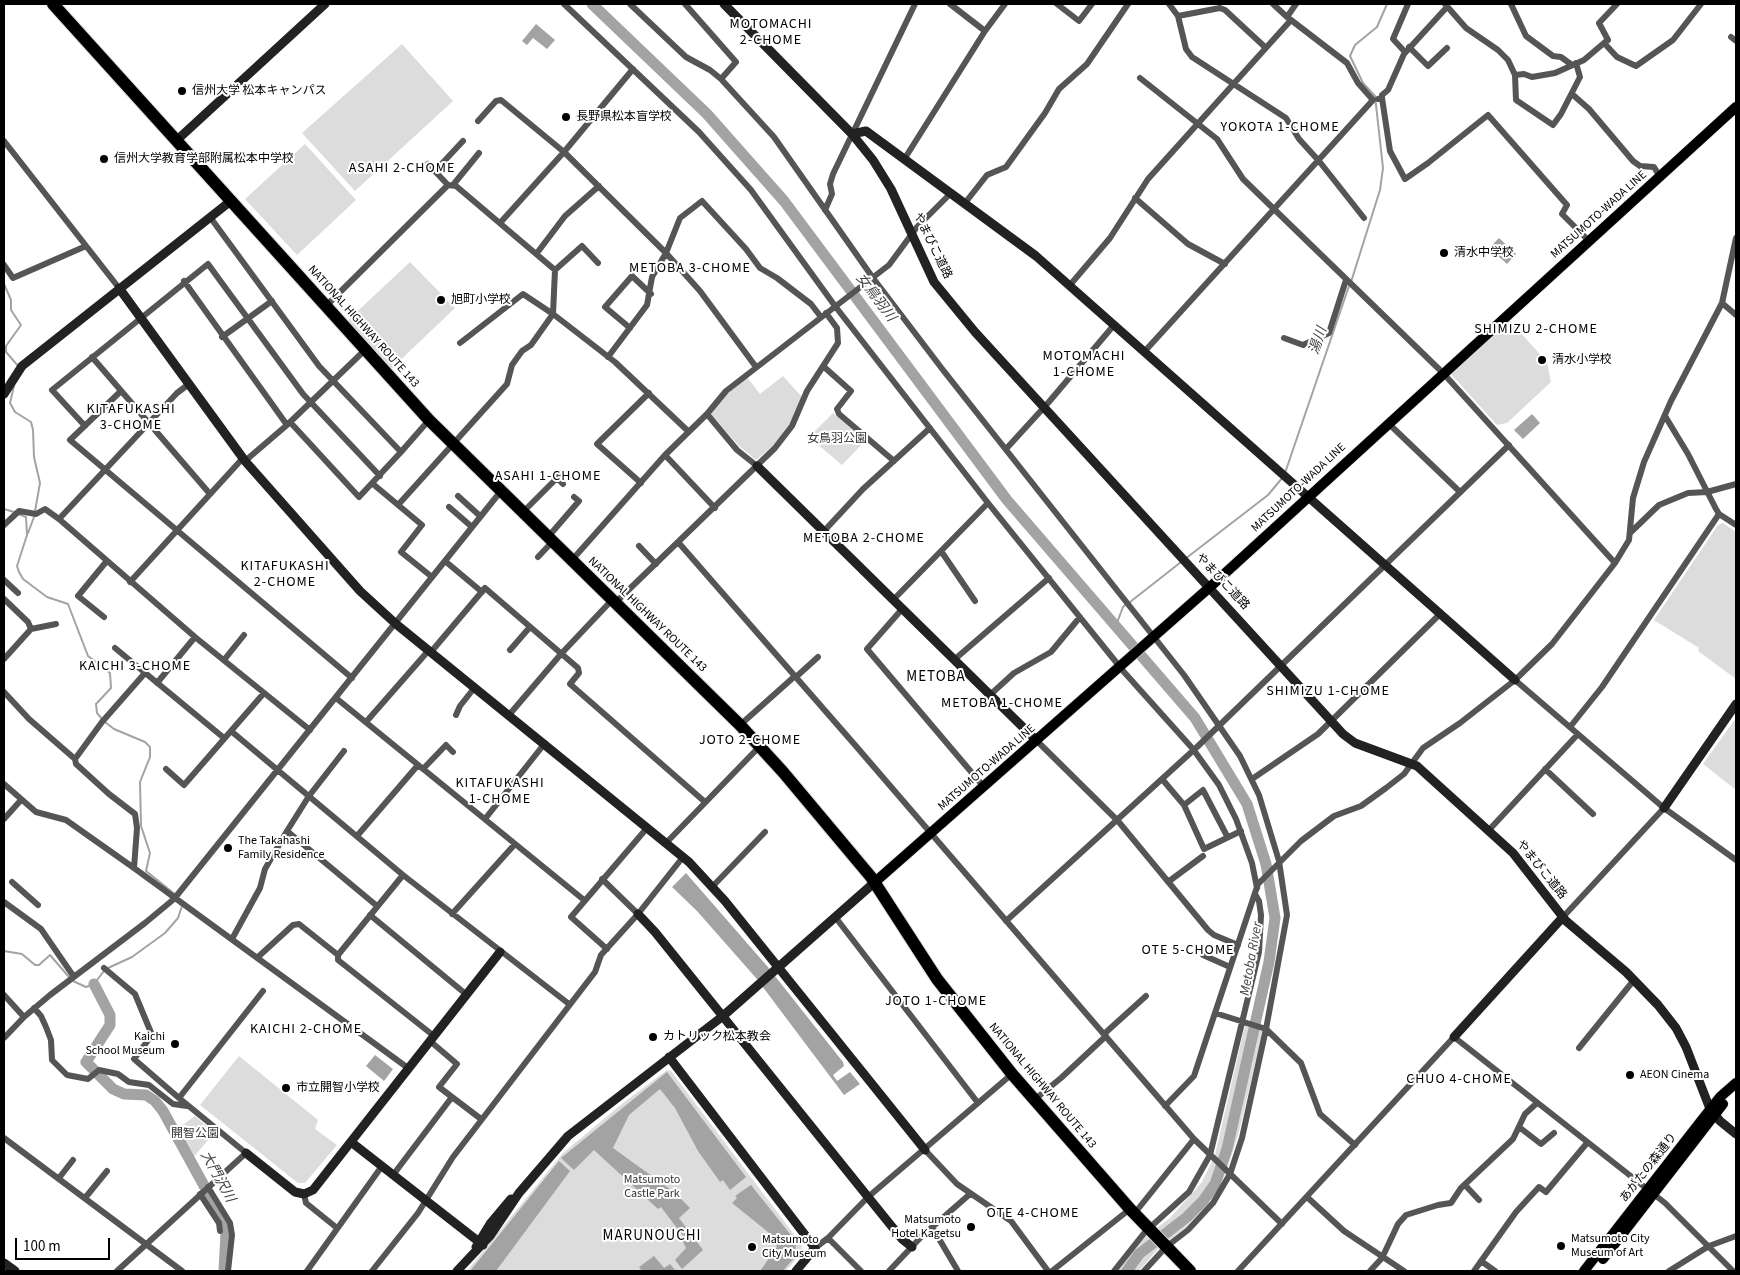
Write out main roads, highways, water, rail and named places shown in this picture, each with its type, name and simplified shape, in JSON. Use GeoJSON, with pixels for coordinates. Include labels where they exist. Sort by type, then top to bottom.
{"type":"FeatureCollection","features":[{"type":"Feature","properties":{"kind":"highway","name":"NATIONAL HIGHWAY ROUTE 143"},"geometry":{"type":"LineString","coordinates":[[53,4],[429,420],[760,746],[843,841],[875,882],[937,980],[1012,1074],[1149,1230],[1190,1271]]}},
{"type":"Feature","properties":{"kind":"main road","name":"MATSUMOTO-WADA LINE"},"geometry":{"type":"LineString","coordinates":[[875,882],[1210,587],[1736,107]]}},
{"type":"Feature","properties":{"kind":"main road","name":"あがたの森通り"},"geometry":{"type":"LineString","coordinates":[[1593,1271],[1650,1193],[1736,1083]]}},
{"type":"Feature","properties":{"kind":"main road","name":"あがたの森通り"},"geometry":{"type":"LineString","coordinates":[[1712,1112],[1736,1087]]}},
{"type":"Feature","properties":{"kind":"main road","name":"あがたの森通り"},"geometry":{"type":"LineString","coordinates":[[1584,1271],[1650,1193]]}},
{"type":"Feature","properties":{"kind":"waterway","name":"女鳥羽川"},"geometry":{"type":"LineString","coordinates":[[592,4],[707,114],[784,201],[1007,500],[1195,718],[1247,804],[1266,864],[1275,918],[1269,962],[1227,1149],[1215,1184],[1203,1201],[1187,1217],[1139,1254],[1127,1271]]}},
{"type":"Feature","properties":{"kind":"waterway","name":"湯川"},"geometry":{"type":"LineString","coordinates":[[1351,282],[1380,190],[1383,168],[1375,96],[1363,83],[1350,56],[1355,45],[1377,27],[1387,4]]}},
{"type":"Feature","properties":{"kind":"waterway"},"geometry":{"type":"LineString","coordinates":[[4,284],[11,300],[11,310],[21,325],[6,346],[6,352],[19,367]]}},
{"type":"Feature","properties":{"kind":"waterway","name":"湯川"},"geometry":{"type":"LineString","coordinates":[[1285,473],[1349,286]]}},
{"type":"Feature","properties":{"kind":"waterway"},"geometry":{"type":"LineString","coordinates":[[14,386],[10,403],[15,412],[31,422],[33,430],[34,457],[40,483],[35,511]]}},
{"type":"Feature","properties":{"kind":"waterway","name":"湯川"},"geometry":{"type":"LineString","coordinates":[[1185,559],[1268,495],[1283,477]]}},
{"type":"Feature","properties":{"kind":"waterway","name":"大門沢川"},"geometry":{"type":"LineString","coordinates":[[4,509],[14,512]]}},
{"type":"Feature","properties":{"kind":"waterway","name":"大門沢川"},"geometry":{"type":"LineString","coordinates":[[18,514],[26,517],[27,535],[17,566],[23,579],[47,597],[68,604],[88,656],[110,673],[111,688],[96,704],[97,713],[102,719]]}},
{"type":"Feature","properties":{"kind":"waterway"},"geometry":{"type":"LineString","coordinates":[[28,533],[34,517]]}},
{"type":"Feature","properties":{"kind":"waterway","name":"湯川"},"geometry":{"type":"LineString","coordinates":[[1130,602],[1181,562]]}},
{"type":"Feature","properties":{"kind":"waterway","name":"湯川"},"geometry":{"type":"LineString","coordinates":[[1115,628],[1126,604]]}},
{"type":"Feature","properties":{"kind":"waterway","name":"大門沢川"},"geometry":{"type":"LineString","coordinates":[[105,722],[114,729],[145,742],[150,747],[150,757],[140,782],[141,826],[150,853],[146,871],[176,895]]}},
{"type":"Feature","properties":{"kind":"waterway","name":"大門沢川"},"geometry":{"type":"LineString","coordinates":[[108,968],[132,957],[165,933],[178,918],[182,906]]}},
{"type":"Feature","properties":{"kind":"waterway"},"geometry":{"type":"LineString","coordinates":[[4,951],[22,954],[35,965],[39,965],[50,955],[69,977]]}},
{"type":"Feature","properties":{"kind":"waterway","name":"大門沢川"},"geometry":{"type":"LineString","coordinates":[[73,981],[86,987],[94,984],[104,971]]}},
{"type":"Feature","properties":{"kind":"waterway","name":"大門沢川"},"geometry":{"type":"LineString","coordinates":[[94,984],[110,1015],[110,1025],[86,1062],[113,1089],[124,1094],[146,1095],[155,1101],[163,1111],[224,1222],[226,1233],[224,1271]]}},
{"type":"Feature","properties":{"kind":"place","name":"信州大学 松本キャンパス"},"geometry":{"type":"Point","coordinates":[182,91]}},
{"type":"Feature","properties":{"kind":"place","name":"長野県松本盲学校"},"geometry":{"type":"Point","coordinates":[566,117]}},
{"type":"Feature","properties":{"kind":"place","name":"信州大学教育学部附属松本中学校"},"geometry":{"type":"Point","coordinates":[104,159]}},
{"type":"Feature","properties":{"kind":"place","name":"清水中学校"},"geometry":{"type":"Point","coordinates":[1444,253]}},
{"type":"Feature","properties":{"kind":"place","name":"旭町小学校"},"geometry":{"type":"Point","coordinates":[441,300]}},
{"type":"Feature","properties":{"kind":"place","name":"清水小学校"},"geometry":{"type":"Point","coordinates":[1542,360]}},
{"type":"Feature","properties":{"kind":"place","name":"The Takahashi Family Residence"},"geometry":{"type":"Point","coordinates":[228,848]}},
{"type":"Feature","properties":{"kind":"place","name":"カトリック松本教会"},"geometry":{"type":"Point","coordinates":[653,1037]}},
{"type":"Feature","properties":{"kind":"place","name":"Kaichi School Museum"},"geometry":{"type":"Point","coordinates":[175,1044]}},
{"type":"Feature","properties":{"kind":"place","name":"AEON Cinema"},"geometry":{"type":"Point","coordinates":[1630,1075]}},
{"type":"Feature","properties":{"kind":"place","name":"市立開智小学校"},"geometry":{"type":"Point","coordinates":[286,1088]}},
{"type":"Feature","properties":{"kind":"place","name":"Matsumoto Hotel Kagetsu"},"geometry":{"type":"Point","coordinates":[971,1227]}},
{"type":"Feature","properties":{"kind":"place","name":"Matsumoto City Museum of Art"},"geometry":{"type":"Point","coordinates":[1561,1246]}},
{"type":"Feature","properties":{"kind":"place","name":"Matsumoto City Museum"},"geometry":{"type":"Point","coordinates":[752,1247]}},
{"type":"Feature","properties":{"kind":"district","name":"MOTOMACHI 2-CHOME"},"geometry":{"type":"Point","coordinates":[771,33]}},
{"type":"Feature","properties":{"kind":"district","name":"YOKOTA 1-CHOME"},"geometry":{"type":"Point","coordinates":[1280,128]}},
{"type":"Feature","properties":{"kind":"district","name":"ASAHI 2-CHOME"},"geometry":{"type":"Point","coordinates":[402,169]}},
{"type":"Feature","properties":{"kind":"district","name":"METOBA 3-CHOME"},"geometry":{"type":"Point","coordinates":[690,269]}},
{"type":"Feature","properties":{"kind":"district","name":"SHIMIZU 2-CHOME"},"geometry":{"type":"Point","coordinates":[1536,330]}},
{"type":"Feature","properties":{"kind":"district","name":"MOTOMACHI 1-CHOME"},"geometry":{"type":"Point","coordinates":[1084,366]}},
{"type":"Feature","properties":{"kind":"district","name":"KITAFUKASHI 3-CHOME"},"geometry":{"type":"Point","coordinates":[131,418]}},
{"type":"Feature","properties":{"kind":"district","name":"ASAHI 1-CHOME"},"geometry":{"type":"Point","coordinates":[548,477]}},
{"type":"Feature","properties":{"kind":"district","name":"METOBA 2-CHOME"},"geometry":{"type":"Point","coordinates":[864,539]}},
{"type":"Feature","properties":{"kind":"district","name":"KITAFUKASHI 2-CHOME"},"geometry":{"type":"Point","coordinates":[285,576]}},
{"type":"Feature","properties":{"kind":"district","name":"KAICHI 3-CHOME"},"geometry":{"type":"Point","coordinates":[135,667]}},
{"type":"Feature","properties":{"kind":"district","name":"METOBA"},"geometry":{"type":"Point","coordinates":[936,678]}},
{"type":"Feature","properties":{"kind":"district","name":"SHIMIZU 1-CHOME"},"geometry":{"type":"Point","coordinates":[1328,692]}},
{"type":"Feature","properties":{"kind":"district","name":"METOBA 1-CHOME"},"geometry":{"type":"Point","coordinates":[1002,704]}},
{"type":"Feature","properties":{"kind":"district","name":"JOTO 2-CHOME"},"geometry":{"type":"Point","coordinates":[750,741]}},
{"type":"Feature","properties":{"kind":"district","name":"KITAFUKASHI 1-CHOME"},"geometry":{"type":"Point","coordinates":[500,792]}},
{"type":"Feature","properties":{"kind":"district","name":"OTE 5-CHOME"},"geometry":{"type":"Point","coordinates":[1188,951]}},
{"type":"Feature","properties":{"kind":"district","name":"JOTO 1-CHOME"},"geometry":{"type":"Point","coordinates":[936,1002]}},
{"type":"Feature","properties":{"kind":"district","name":"KAICHI 2-CHOME"},"geometry":{"type":"Point","coordinates":[306,1030]}},
{"type":"Feature","properties":{"kind":"district","name":"CHUO 4-CHOME"},"geometry":{"type":"Point","coordinates":[1459,1080]}},
{"type":"Feature","properties":{"kind":"district","name":"OTE 4-CHOME"},"geometry":{"type":"Point","coordinates":[1033,1214]}},
{"type":"Feature","properties":{"kind":"district","name":"MARUNOUCHI"},"geometry":{"type":"Point","coordinates":[652,1237]}},
{"type":"Feature","properties":{"kind":"park label","name":"女鳥羽公園"},"geometry":{"type":"Point","coordinates":[837,439]}},
{"type":"Feature","properties":{"kind":"park label","name":"開智公園"},"geometry":{"type":"Point","coordinates":[195,1134]}},
{"type":"Feature","properties":{"kind":"park label","name":"Matsumoto Castle Park"},"geometry":{"type":"Point","coordinates":[652,1187]}},
{"type":"Feature","properties":{"kind":"water label","name":"Metoba River"},"geometry":{"type":"Point","coordinates":[1252,959]}}]}
